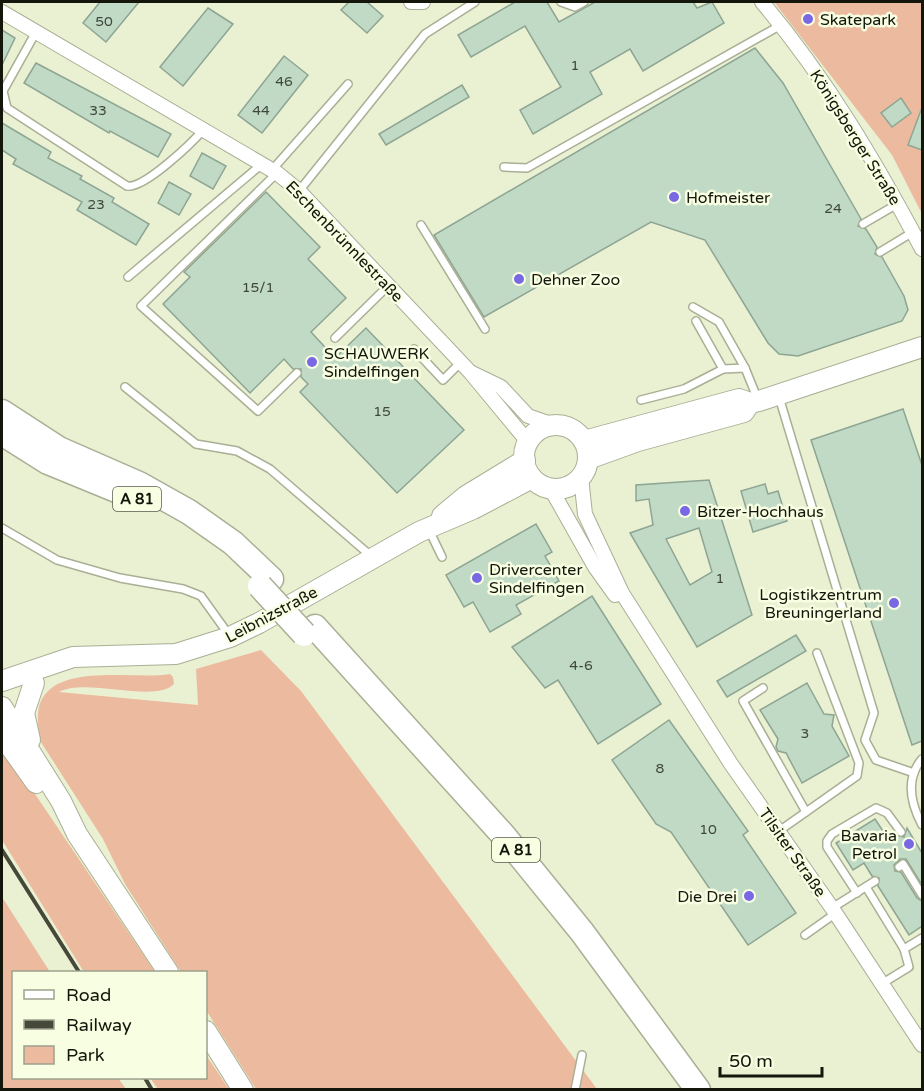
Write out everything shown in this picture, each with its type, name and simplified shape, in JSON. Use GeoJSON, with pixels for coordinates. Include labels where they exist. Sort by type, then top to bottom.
{"type":"FeatureCollection","features":[{"type":"Feature","properties":{"kind":"highway","name":"A 81"},"geometry":{"type":"LineString","coordinates":[[2,412],[59,449],[120,475],[189,512],[233,543],[265,583],[309,631],[504,836],[582,932],[698,1089]]}},
{"type":"Feature","properties":{"kind":"highway","name":"A 81"},"geometry":{"type":"LineString","coordinates":[[2,433],[48,462],[162,510],[211,541],[265,583]]}},
{"type":"Feature","properties":{"kind":"highway","name":"A 81"},"geometry":{"type":"LineString","coordinates":[[309,631],[489,836],[553,917],[677,1086]]}},
{"type":"Feature","properties":{"kind":"street","name":"Königsberger Straße"},"geometry":{"type":"LineString","coordinates":[[762,2],[838,101],[899,203],[922,249]]}},
{"type":"Feature","properties":{"kind":"street","name":"Eschenbrünnlestraße"},"geometry":{"type":"LineString","coordinates":[[2,12],[271,169],[299,191],[465,367],[528,460]]}},
{"type":"Feature","properties":{"kind":"street"},"geometry":{"type":"LineString","coordinates":[[584,459],[571,429],[554,425],[539,430],[528,460],[551,489],[568,487],[584,459],[739,399],[754,402],[922,347]]}},
{"type":"Feature","properties":{"kind":"street","name":"Eschenbrünnlestraße"},"geometry":{"type":"LineString","coordinates":[[465,367],[501,387],[528,416],[554,425]]}},
{"type":"Feature","properties":{"kind":"street","name":"Tilsiter Straße"},"geometry":{"type":"LineString","coordinates":[[584,459],[582,504],[622,593],[662,660]]}},
{"type":"Feature","properties":{"kind":"street","name":"Leibnizstraße"},"geometry":{"type":"LineString","coordinates":[[2,681],[59,660],[89,654],[136,656],[176,654],[231,637],[431,526],[473,509],[528,460]]}},
{"type":"Feature","properties":{"kind":"street","name":"Tilsiter Straße"},"geometry":{"type":"LineString","coordinates":[[551,489],[595,567],[662,660],[920,1036]]}},
{"type":"Feature","properties":{"kind":"street"},"geometry":{"type":"LineString","coordinates":[[2,699],[8,699],[34,682],[59,660]]}},
{"type":"Feature","properties":{"kind":"street"},"geometry":{"type":"LineString","coordinates":[[34,682],[26,704],[24,721],[42,771]]}},
{"type":"Feature","properties":{"kind":"street"},"geometry":{"type":"LineString","coordinates":[[2,707],[42,771],[77,834],[167,971]]}},
{"type":"Feature","properties":{"kind":"street"},"geometry":{"type":"LineString","coordinates":[[2,735],[59,817],[77,834]]}},
{"type":"Feature","properties":{"kind":"street"},"geometry":{"type":"LineString","coordinates":[[207,1032],[243,1089]]}},
{"type":"Feature","properties":{"kind":"lane"},"geometry":{"type":"LineString","coordinates":[[299,191],[425,34],[475,2]]}},
{"type":"Feature","properties":{"kind":"lane"},"geometry":{"type":"LineString","coordinates":[[561,2],[570,7],[584,2]]}},
{"type":"Feature","properties":{"kind":"lane"},"geometry":{"type":"LineString","coordinates":[[504,167],[527,168],[781,25]]}},
{"type":"Feature","properties":{"kind":"lane"},"geometry":{"type":"LineString","coordinates":[[36,32],[3,91],[7,108],[127,186],[134,187],[146,180],[204,129]]}},
{"type":"Feature","properties":{"kind":"lane"},"geometry":{"type":"LineString","coordinates":[[297,373],[258,411],[141,306],[348,84]]}},
{"type":"Feature","properties":{"kind":"lane"},"geometry":{"type":"LineString","coordinates":[[129,277],[271,169]]}},
{"type":"Feature","properties":{"kind":"lane"},"geometry":{"type":"LineString","coordinates":[[863,224],[899,203]]}},
{"type":"Feature","properties":{"kind":"lane"},"geometry":{"type":"LineString","coordinates":[[421,225],[485,329]]}},
{"type":"Feature","properties":{"kind":"lane"},"geometry":{"type":"LineString","coordinates":[[880,252],[913,232]]}},
{"type":"Feature","properties":{"kind":"lane"},"geometry":{"type":"LineString","coordinates":[[335,338],[388,286]]}},
{"type":"Feature","properties":{"kind":"lane"},"geometry":{"type":"LineString","coordinates":[[693,307],[719,322],[745,368],[754,402]]}},
{"type":"Feature","properties":{"kind":"lane"},"geometry":{"type":"LineString","coordinates":[[696,321],[723,369]]}},
{"type":"Feature","properties":{"kind":"lane"},"geometry":{"type":"LineString","coordinates":[[414,349],[443,380],[465,367]]}},
{"type":"Feature","properties":{"kind":"lane"},"geometry":{"type":"LineString","coordinates":[[641,400],[684,388],[723,369],[745,368]]}},
{"type":"Feature","properties":{"kind":"lane"},"geometry":{"type":"LineString","coordinates":[[125,387],[196,444],[237,451],[270,469],[372,558]]}},
{"type":"Feature","properties":{"kind":"lane"},"geometry":{"type":"LineString","coordinates":[[778,395],[874,713],[866,740],[876,760],[914,773]]}},
{"type":"Feature","properties":{"kind":"lane"},"geometry":{"type":"LineString","coordinates":[[431,526],[442,557]]}},
{"type":"Feature","properties":{"kind":"lane"},"geometry":{"type":"LineString","coordinates":[[2,528],[57,560],[120,578],[183,589],[201,596],[231,637]]}},
{"type":"Feature","properties":{"kind":"lane"},"geometry":{"type":"LineString","coordinates":[[778,831],[857,776],[859,763],[817,653]]}},
{"type":"Feature","properties":{"kind":"lane"},"geometry":{"type":"LineString","coordinates":[[763,688],[743,701],[806,812]]}},
{"type":"Feature","properties":{"kind":"lane"},"geometry":{"type":"LineString","coordinates":[[922,759],[914,773],[912,795],[922,825]]}},
{"type":"Feature","properties":{"kind":"lane"},"geometry":{"type":"LineString","coordinates":[[857,893],[827,848],[827,840],[832,834],[876,808],[887,813],[902,832]]}},
{"type":"Feature","properties":{"kind":"lane"},"geometry":{"type":"LineString","coordinates":[[899,867],[903,864],[922,895]]}},
{"type":"Feature","properties":{"kind":"lane"},"geometry":{"type":"LineString","coordinates":[[805,935],[834,910],[875,881]]}},
{"type":"Feature","properties":{"kind":"lane"},"geometry":{"type":"LineString","coordinates":[[866,887],[904,949],[909,967],[883,983]]}},
{"type":"Feature","properties":{"kind":"lane"},"geometry":{"type":"LineString","coordinates":[[904,949],[922,938]]}},
{"type":"Feature","properties":{"kind":"lane"},"geometry":{"type":"LineString","coordinates":[[575,1089],[582,1055]]}},
{"type":"Feature","properties":{"kind":"green space"},"geometry":{"type":"Polygon","coordinates":[[[774,2],[922,2],[922,214],[892,155],[774,2]]]}},
{"type":"Feature","properties":{"kind":"green space"},"geometry":{"type":"Polygon","coordinates":[[[261,650],[301,691],[597,1089],[256,1089],[207,1012],[207,971],[180,971],[125,884],[103,839],[37,736],[39,735],[38,712],[42,699],[52,688],[66,681],[101,675],[170,674],[174,684],[152,692],[86,687],[59,692],[198,705],[196,669],[261,650]]]}},
{"type":"Feature","properties":{"kind":"green space"},"geometry":{"type":"Polygon","coordinates":[[[2,745],[154,971],[83,971],[2,840],[2,745]]]}},
{"type":"Feature","properties":{"kind":"green space"},"geometry":{"type":"Polygon","coordinates":[[[2,897],[49,971],[12,971],[12,1079],[119,1079],[126,1089],[2,1089],[2,897]]]}},
{"type":"Feature","properties":{"kind":"green space"},"geometry":{"type":"Polygon","coordinates":[[[207,1056],[229,1089],[158,1089],[151,1079],[207,1079],[207,1056]]]}},
{"type":"Feature","properties":{"kind":"building"},"geometry":{"type":"Polygon","coordinates":[[[100,2],[139,2],[106,42],[83,23],[100,2]]]}},
{"type":"Feature","properties":{"kind":"building"},"geometry":{"type":"Polygon","coordinates":[[[349,2],[367,2],[383,16],[367,33],[341,10],[349,2]]]}},
{"type":"Feature","properties":{"kind":"building"},"geometry":{"type":"Polygon","coordinates":[[[515,2],[547,2],[559,22],[595,2],[693,2],[697,8],[712,2],[724,23],[643,71],[630,49],[590,72],[602,94],[533,134],[520,110],[561,87],[525,26],[471,57],[458,35],[515,2]]]}},
{"type":"Feature","properties":{"kind":"building"},"geometry":{"type":"Polygon","coordinates":[[[208,8],[233,24],[183,86],[160,67],[208,8]]]}},
{"type":"Feature","properties":{"kind":"building"},"geometry":{"type":"Polygon","coordinates":[[[2,30],[15,38],[2,65],[2,30]]]}},
{"type":"Feature","properties":{"kind":"building","name":"Hofmeister"},"geometry":{"type":"Polygon","coordinates":[[[755,48],[783,83],[861,219],[858,226],[866,229],[877,247],[875,254],[882,257],[904,296],[908,310],[902,321],[798,356],[779,354],[768,343],[705,240],[651,222],[484,317],[434,235],[755,48]]]}},
{"type":"Feature","properties":{"kind":"building"},"geometry":{"type":"Polygon","coordinates":[[[284,56],[308,75],[262,133],[238,115],[284,56]]]}},
{"type":"Feature","properties":{"kind":"building"},"geometry":{"type":"Polygon","coordinates":[[[36,63],[171,134],[158,157],[110,131],[109,133],[24,83],[36,63]]]}},
{"type":"Feature","properties":{"kind":"building"},"geometry":{"type":"Polygon","coordinates":[[[462,85],[469,97],[386,145],[379,134],[462,85]]]}},
{"type":"Feature","properties":{"kind":"building"},"geometry":{"type":"Polygon","coordinates":[[[901,98],[911,113],[892,127],[881,113],[901,98]]]}},
{"type":"Feature","properties":{"kind":"building"},"geometry":{"type":"Polygon","coordinates":[[[922,111],[922,150],[908,145],[922,111]]]}},
{"type":"Feature","properties":{"kind":"building"},"geometry":{"type":"Polygon","coordinates":[[[2,123],[51,152],[48,158],[82,176],[80,179],[114,198],[112,202],[149,224],[136,245],[77,210],[82,202],[13,164],[16,159],[2,150],[2,123]]]}},
{"type":"Feature","properties":{"kind":"building"},"geometry":{"type":"Polygon","coordinates":[[[202,153],[226,166],[213,189],[190,176],[202,153]]]}},
{"type":"Feature","properties":{"kind":"building"},"geometry":{"type":"Polygon","coordinates":[[[169,182],[191,194],[179,215],[158,203],[169,182]]]}},
{"type":"Feature","properties":{"kind":"building"},"geometry":{"type":"Polygon","coordinates":[[[266,192],[320,247],[308,259],[346,298],[311,332],[335,358],[366,328],[464,430],[397,493],[300,392],[308,384],[301,377],[301,369],[293,369],[284,359],[250,393],[163,304],[190,277],[184,272],[266,192]]]}},
{"type":"Feature","properties":{"kind":"building","name":"Logistikzentrum Breuningerland"},"geometry":{"type":"Polygon","coordinates":[[[903,409],[922,465],[922,741],[912,745],[811,440],[903,409]]]}},
{"type":"Feature","properties":{"kind":"building"},"geometry":{"type":"Polygon","coordinates":[[[709,480],[752,615],[697,647],[630,533],[653,525],[649,499],[636,501],[636,485],[709,480]],[[699,528],[666,539],[690,585],[712,572],[699,528]]]}},
{"type":"Feature","properties":{"kind":"building"},"geometry":{"type":"Polygon","coordinates":[[[765,484],[768,494],[778,491],[787,521],[753,532],[741,491],[765,484]]]}},
{"type":"Feature","properties":{"kind":"building","name":"Drivercenter Sindelfingen"},"geometry":{"type":"Polygon","coordinates":[[[536,524],[552,552],[545,556],[559,581],[516,605],[521,614],[490,632],[473,602],[464,607],[446,575],[536,524]]]}},
{"type":"Feature","properties":{"kind":"building"},"geometry":{"type":"Polygon","coordinates":[[[592,596],[661,704],[598,744],[558,680],[545,688],[512,647],[592,596]]]}},
{"type":"Feature","properties":{"kind":"building"},"geometry":{"type":"Polygon","coordinates":[[[796,635],[806,651],[727,697],[717,681],[796,635]]]}},
{"type":"Feature","properties":{"kind":"building"},"geometry":{"type":"Polygon","coordinates":[[[807,683],[824,714],[834,715],[832,726],[849,756],[802,783],[786,753],[778,751],[776,747],[778,739],[760,710],[807,683]]]}},
{"type":"Feature","properties":{"kind":"building"},"geometry":{"type":"Polygon","coordinates":[[[669,720],[748,831],[743,835],[796,913],[748,945],[671,832],[656,824],[612,760],[669,720]]]}},
{"type":"Feature","properties":{"kind":"building"},"geometry":{"type":"Polygon","coordinates":[[[875,819],[889,840],[896,835],[904,837],[907,828],[922,853],[922,885],[906,859],[900,859],[894,865],[895,871],[901,872],[917,898],[922,901],[922,926],[909,935],[878,886],[879,878],[872,876],[864,863],[853,870],[836,843],[875,819]]]}},
{"type":"Feature","properties":{"kind":"railway"},"geometry":{"type":"LineString","coordinates":[[2,850],[78,971]]}},
{"type":"Feature","properties":{"kind":"railway"},"geometry":{"type":"LineString","coordinates":[[146,1079],[152,1090]]}},
{"type":"Feature","properties":{"kind":"place","name":"Skatepark"},"geometry":{"type":"Point","coordinates":[808,19]}},
{"type":"Feature","properties":{"kind":"place","name":"Hofmeister"},"geometry":{"type":"Point","coordinates":[674,197]}},
{"type":"Feature","properties":{"kind":"place","name":"Dehner Zoo"},"geometry":{"type":"Point","coordinates":[519,279]}},
{"type":"Feature","properties":{"kind":"place","name":"SCHAUWERK Sindelfingen"},"geometry":{"type":"Point","coordinates":[312,362]}},
{"type":"Feature","properties":{"kind":"place","name":"Bitzer-Hochhaus"},"geometry":{"type":"Point","coordinates":[685,511]}},
{"type":"Feature","properties":{"kind":"place","name":"Drivercenter Sindelfingen"},"geometry":{"type":"Point","coordinates":[477,578]}},
{"type":"Feature","properties":{"kind":"place","name":"Logistikzentrum Breuningerland"},"geometry":{"type":"Point","coordinates":[894,603]}},
{"type":"Feature","properties":{"kind":"place","name":"Bavaria Petrol"},"geometry":{"type":"Point","coordinates":[909,844]}},
{"type":"Feature","properties":{"kind":"place","name":"Die Drei"},"geometry":{"type":"Point","coordinates":[749,896]}}]}
